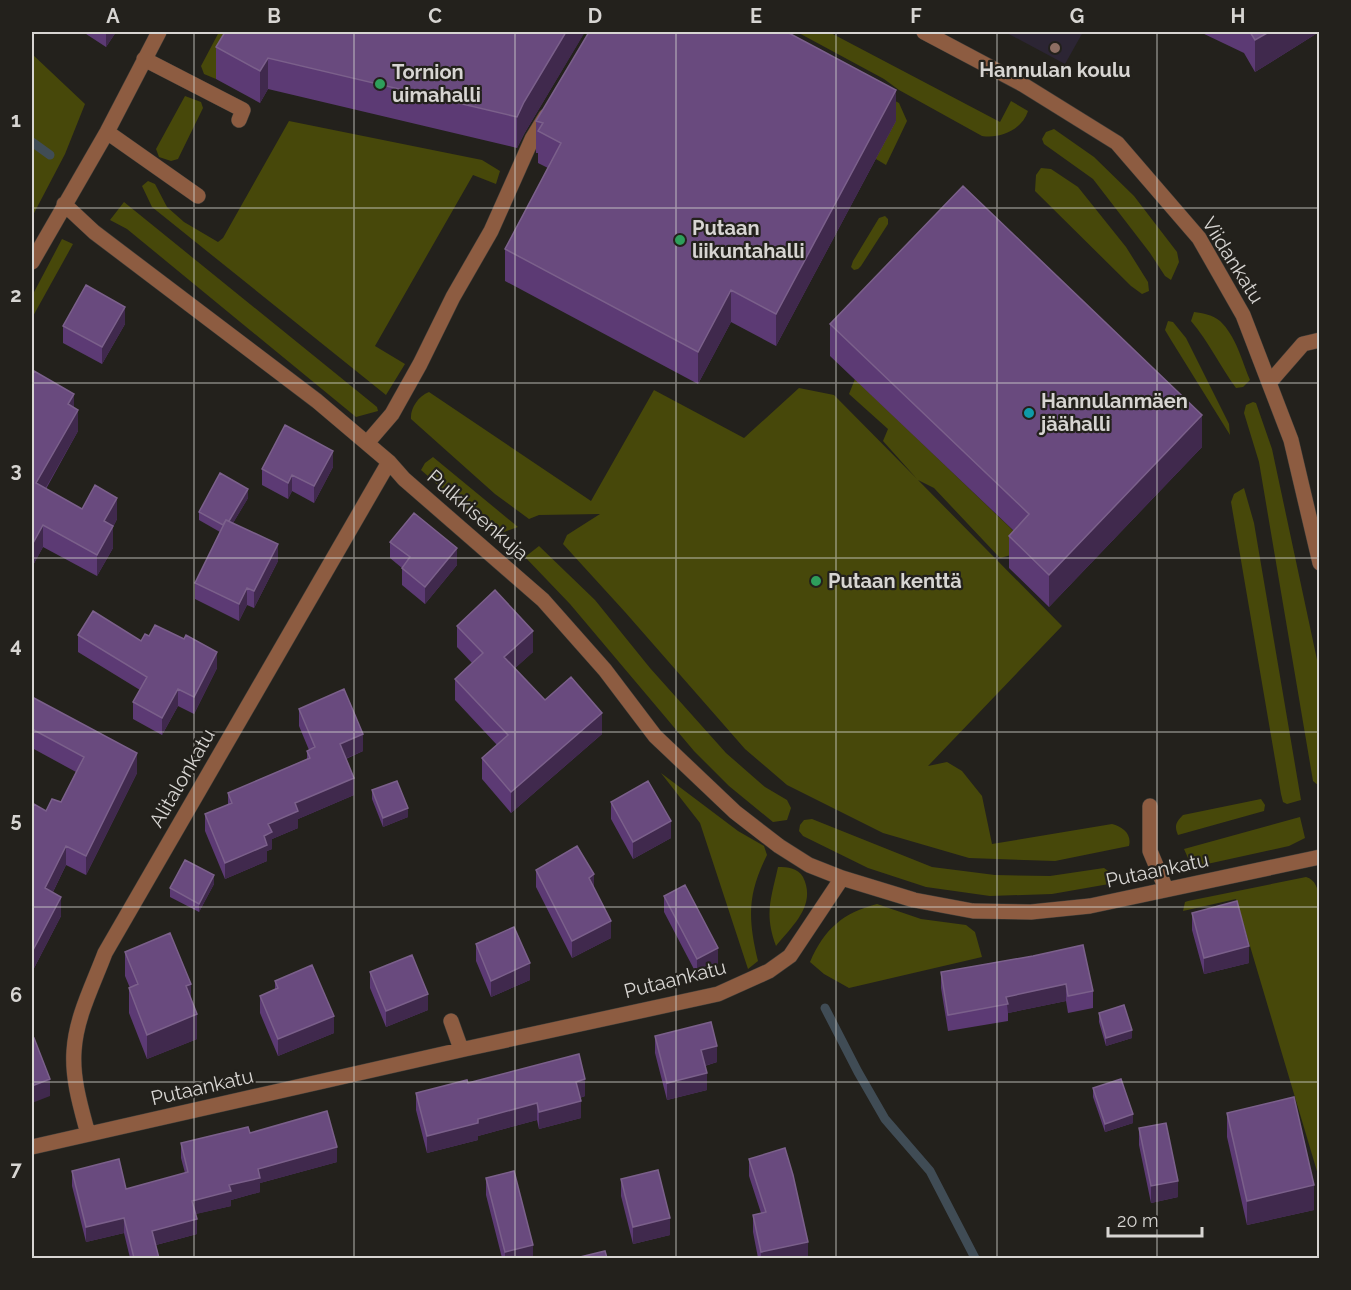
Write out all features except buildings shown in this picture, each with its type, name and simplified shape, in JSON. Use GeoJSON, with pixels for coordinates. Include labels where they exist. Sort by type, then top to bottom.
{"type":"FeatureCollection","features":[{"type":"Feature","properties":{"kind":"street"},"geometry":{"type":"LineString","coordinates":[[32,262],[107,132],[159,32]]}},
{"type":"Feature","properties":{"kind":"street","name":"Viidankatu"},"geometry":{"type":"LineString","coordinates":[[924,32],[1022,84],[1117,143],[1198,238],[1243,315],[1291,440],[1320,562]]}},
{"type":"Feature","properties":{"kind":"street"},"geometry":{"type":"LineString","coordinates":[[144,59],[243,110],[239,120]]}},
{"type":"Feature","properties":{"kind":"street"},"geometry":{"type":"LineString","coordinates":[[367,443],[392,414],[420,364],[453,297],[491,231],[532,139],[556,99]]}},
{"type":"Feature","properties":{"kind":"street"},"geometry":{"type":"LineString","coordinates":[[107,132],[198,196]]}},
{"type":"Feature","properties":{"kind":"street","name":"Pulkkisenkuja"},"geometry":{"type":"LineString","coordinates":[[64,204],[94,232],[317,401],[543,600],[605,670],[655,736],[735,812],[779,846],[809,864],[842,878]]}},
{"type":"Feature","properties":{"kind":"street"},"geometry":{"type":"LineString","coordinates":[[1269,383],[1303,344],[1320,340]]}},
{"type":"Feature","properties":{"kind":"street","name":"Alitalonkatu"},"geometry":{"type":"LineString","coordinates":[[88,1134],[75,1082],[74,1052],[80,1017],[105,953],[389,462]]}},
{"type":"Feature","properties":{"kind":"street"},"geometry":{"type":"LineString","coordinates":[[1150,806],[1150,850],[1166,889]]}},
{"type":"Feature","properties":{"kind":"street","name":"Putaankatu"},"geometry":{"type":"LineString","coordinates":[[32,1148],[461,1049],[718,994],[769,972],[790,956],[842,878],[914,900],[973,911],[1031,912],[1090,906],[1320,856]]}},
{"type":"Feature","properties":{"kind":"street"},"geometry":{"type":"LineString","coordinates":[[451,1021],[461,1049]]}},
{"type":"Feature","properties":{"kind":"shaded area"},"geometry":{"type":"Polygon","coordinates":[[[219,32],[242,32],[216,79],[204,74],[201,66],[219,32]]]}},
{"type":"Feature","properties":{"kind":"shaded area"},"geometry":{"type":"Polygon","coordinates":[[[764,32],[899,103],[907,121],[886,165],[876,159],[764,32]]]}},
{"type":"Feature","properties":{"kind":"shaded area"},"geometry":{"type":"Polygon","coordinates":[[[797,32],[829,32],[1000,122],[1011,101],[1028,111],[1021,123],[1010,132],[989,137],[982,136],[797,32]]]}},
{"type":"Feature","properties":{"kind":"shaded area","name":"Hannulan koulu"},"geometry":{"type":"Polygon","coordinates":[[[1005,32],[1083,32],[1065,64],[1005,32]]]}},
{"type":"Feature","properties":{"kind":"shaded area"},"geometry":{"type":"Polygon","coordinates":[[[32,54],[85,104],[65,154],[32,217],[32,54]]]}},
{"type":"Feature","properties":{"kind":"shaded area"},"geometry":{"type":"Polygon","coordinates":[[[185,96],[201,102],[203,108],[178,159],[171,161],[159,157],[156,149],[185,96]]]}},
{"type":"Feature","properties":{"kind":"shaded area"},"geometry":{"type":"Polygon","coordinates":[[[289,121],[482,160],[500,171],[496,184],[473,175],[375,346],[405,364],[386,395],[152,207],[142,186],[148,181],[155,184],[167,207],[184,222],[218,242],[223,238],[289,121]]]}},
{"type":"Feature","properties":{"kind":"shaded area"},"geometry":{"type":"Polygon","coordinates":[[[1054,129],[1094,157],[1134,196],[1177,252],[1179,262],[1171,280],[1165,276],[1093,179],[1044,144],[1042,139],[1046,132],[1054,129]]]}},
{"type":"Feature","properties":{"kind":"shaded area"},"geometry":{"type":"Polygon","coordinates":[[[1041,168],[1051,169],[1078,187],[1126,247],[1148,282],[1149,291],[1142,294],[1131,286],[1035,191],[1036,175],[1041,168]]]}},
{"type":"Feature","properties":{"kind":"shaded area"},"geometry":{"type":"Polygon","coordinates":[[[124,202],[377,407],[378,411],[356,417],[127,229],[110,220],[124,202]]]}},
{"type":"Feature","properties":{"kind":"shaded area"},"geometry":{"type":"Polygon","coordinates":[[[885,216],[888,224],[861,266],[854,270],[851,267],[853,261],[879,218],[885,216]]]}},
{"type":"Feature","properties":{"kind":"shaded area"},"geometry":{"type":"Polygon","coordinates":[[[62,239],[73,244],[32,318],[32,296],[62,239]]]}},
{"type":"Feature","properties":{"kind":"shaded area"},"geometry":{"type":"Polygon","coordinates":[[[1194,312],[1217,319],[1226,327],[1238,349],[1250,380],[1243,387],[1236,388],[1191,321],[1194,312]]]}},
{"type":"Feature","properties":{"kind":"shaded area"},"geometry":{"type":"Polygon","coordinates":[[[1168,321],[1173,322],[1186,338],[1229,424],[1230,435],[1165,330],[1168,321]]]}},
{"type":"Feature","properties":{"kind":"shaded area","name":"Putaan kenttä"},"geometry":{"type":"Polygon","coordinates":[[[855,379],[1025,542],[1019,553],[1000,558],[934,488],[918,480],[1062,626],[928,766],[947,762],[962,771],[982,796],[992,844],[1112,824],[1126,832],[1130,842],[1129,846],[1055,861],[969,858],[883,833],[787,785],[745,749],[563,544],[567,535],[600,514],[539,515],[529,519],[495,494],[411,419],[416,403],[421,396],[429,392],[591,501],[654,390],[744,438],[799,388],[834,395],[917,479],[883,441],[888,429],[849,394],[855,379]]]}},
{"type":"Feature","properties":{"kind":"shaded area"},"geometry":{"type":"Polygon","coordinates":[[[1256,403],[1272,449],[1319,669],[1319,786],[1313,781],[1259,462],[1244,413],[1246,405],[1256,403]]]}},
{"type":"Feature","properties":{"kind":"shaded area"},"geometry":{"type":"Polygon","coordinates":[[[433,457],[518,527],[504,532],[487,528],[421,470],[425,463],[433,457]]]}},
{"type":"Feature","properties":{"kind":"shaded area"},"geometry":{"type":"Polygon","coordinates":[[[1244,488],[1254,523],[1301,800],[1287,804],[1283,802],[1281,794],[1231,502],[1234,494],[1244,488]]]}},
{"type":"Feature","properties":{"kind":"shaded area"},"geometry":{"type":"Polygon","coordinates":[[[539,546],[595,600],[650,668],[726,753],[765,787],[787,800],[791,808],[787,820],[773,822],[729,786],[694,751],[570,604],[525,557],[539,546]]]}},
{"type":"Feature","properties":{"kind":"shaded area"},"geometry":{"type":"Polygon","coordinates":[[[661,773],[738,831],[764,846],[767,855],[760,869],[751,907],[752,932],[758,961],[748,969],[700,823],[661,773]]]}},
{"type":"Feature","properties":{"kind":"shaded area"},"geometry":{"type":"Polygon","coordinates":[[[1261,799],[1265,805],[1264,811],[1178,835],[1176,824],[1183,815],[1261,799]]]}},
{"type":"Feature","properties":{"kind":"shaded area"},"geometry":{"type":"Polygon","coordinates":[[[1300,817],[1305,838],[1289,846],[1198,866],[1188,858],[1184,849],[1300,817]]]}},
{"type":"Feature","properties":{"kind":"shaded area"},"geometry":{"type":"Polygon","coordinates":[[[812,819],[932,867],[995,875],[1050,876],[1104,868],[1111,873],[1109,884],[1052,894],[990,896],[926,887],[868,868],[803,836],[799,831],[800,825],[804,820],[812,819]]]}},
{"type":"Feature","properties":{"kind":"shaded area"},"geometry":{"type":"Polygon","coordinates":[[[778,867],[792,869],[801,874],[807,887],[807,897],[801,914],[776,946],[770,925],[770,915],[771,898],[778,867]]]}},
{"type":"Feature","properties":{"kind":"shaded area"},"geometry":{"type":"Polygon","coordinates":[[[1306,877],[1314,882],[1320,898],[1319,1178],[1236,899],[1183,911],[1185,902],[1188,901],[1306,877]]]}},
{"type":"Feature","properties":{"kind":"shaded area"},"geometry":{"type":"Polygon","coordinates":[[[877,904],[921,919],[966,925],[975,932],[982,957],[849,988],[824,974],[810,962],[822,940],[836,924],[854,912],[877,904]]]}},
{"type":"Feature","properties":{"kind":"waterway"},"geometry":{"type":"LineString","coordinates":[[32,142],[50,155]]}},
{"type":"Feature","properties":{"kind":"waterway"},"geometry":{"type":"LineString","coordinates":[[825,1008],[885,1119],[930,1171],[975,1258]]}},
{"type":"Feature","properties":{"kind":"place","name":"Hannulan koulu"},"geometry":{"type":"Point","coordinates":[1055,48]}},
{"type":"Feature","properties":{"kind":"place","name":"Tornion uimahalli"},"geometry":{"type":"Point","coordinates":[380,84]}},
{"type":"Feature","properties":{"kind":"place","name":"Putaan liikuntahalli"},"geometry":{"type":"Point","coordinates":[680,240]}},
{"type":"Feature","properties":{"kind":"place","name":"Hannulanmäen jäähalli"},"geometry":{"type":"Point","coordinates":[1029,413]}},
{"type":"Feature","properties":{"kind":"place","name":"Putaan kenttä"},"geometry":{"type":"Point","coordinates":[816,581]}}]}
